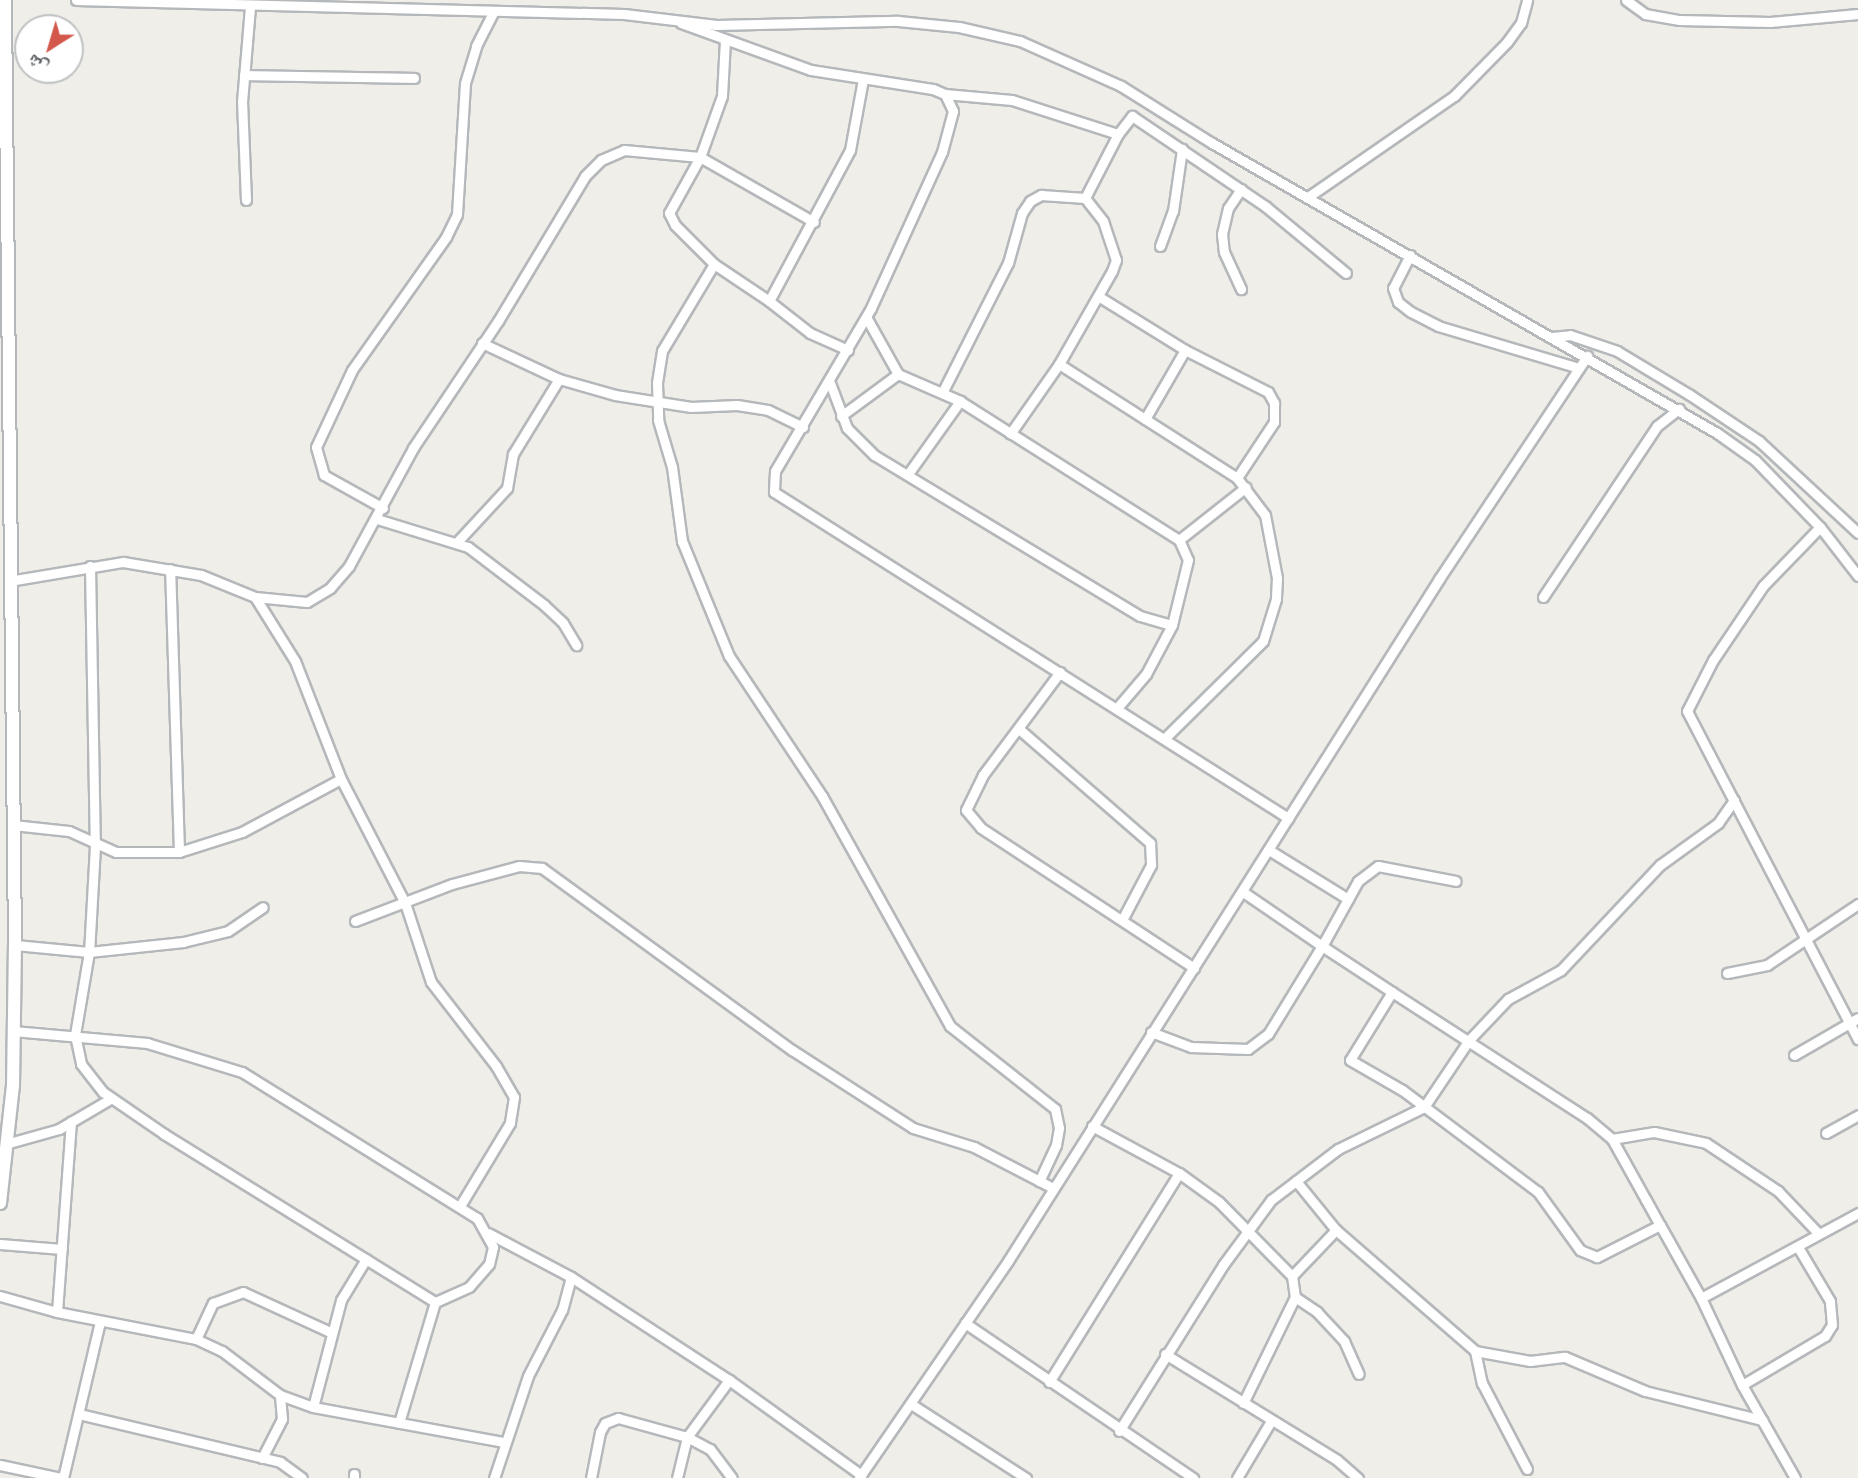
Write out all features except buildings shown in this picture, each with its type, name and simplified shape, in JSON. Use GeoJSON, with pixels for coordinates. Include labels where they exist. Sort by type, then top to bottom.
{"type":"FeatureCollection","features":[{"type":"Feature","properties":{"kind":"street"},"geometry":{"type":"LineString","coordinates":[[0,1203],[9,1143],[15,945],[3,176],[5,0]]}},
{"type":"Feature","properties":{"kind":"street"},"geometry":{"type":"LineString","coordinates":[[76,0],[198,2],[250,6],[364,4],[493,12],[624,14],[681,23],[898,21],[958,27],[1020,41],[1121,86],[1141,101],[1679,409],[1755,460],[1820,527],[1858,576]]}},
{"type":"Feature","properties":{"kind":"street"},"geometry":{"type":"LineString","coordinates":[[455,10],[456,0]]}},
{"type":"Feature","properties":{"kind":"street"},"geometry":{"type":"LineString","coordinates":[[1308,197],[1454,96],[1507,42],[1521,23],[1528,0]]}},
{"type":"Feature","properties":{"kind":"street"},"geometry":{"type":"LineString","coordinates":[[1626,0],[1645,14],[1679,20],[1770,22],[1858,14]]}},
{"type":"Feature","properties":{"kind":"street"},"geometry":{"type":"LineString","coordinates":[[246,200],[244,75],[250,6]]}},
{"type":"Feature","properties":{"kind":"street"},"geometry":{"type":"LineString","coordinates":[[383,509],[324,475],[316,447],[352,370],[446,237],[457,214],[465,83],[476,46],[493,12]]}},
{"type":"Feature","properties":{"kind":"street"},"geometry":{"type":"LineString","coordinates":[[681,23],[811,69],[945,94],[1012,100],[1118,134]]}},
{"type":"Feature","properties":{"kind":"street"},"geometry":{"type":"LineString","coordinates":[[725,40],[722,96],[700,158],[669,213],[675,225],[714,264],[810,333],[848,350]]}},
{"type":"Feature","properties":{"kind":"street"},"geometry":{"type":"LineString","coordinates":[[244,75],[414,78]]}},
{"type":"Feature","properties":{"kind":"street"},"geometry":{"type":"LineString","coordinates":[[769,301],[814,222],[850,150],[863,79]]}},
{"type":"Feature","properties":{"kind":"street"},"geometry":{"type":"LineString","coordinates":[[945,94],[953,111],[951,127],[866,317],[830,383],[775,471],[774,492],[1288,818]]}},
{"type":"Feature","properties":{"kind":"street"},"geometry":{"type":"LineString","coordinates":[[1085,198],[1118,134],[1141,101]]}},
{"type":"Feature","properties":{"kind":"street"},"geometry":{"type":"LineString","coordinates":[[1132,116],[1241,189],[1346,273]]}},
{"type":"Feature","properties":{"kind":"street"},"geometry":{"type":"LineString","coordinates":[[1160,246],[1174,211],[1182,149]]}},
{"type":"Feature","properties":{"kind":"street"},"geometry":{"type":"LineString","coordinates":[[9,580],[122,562],[201,575],[255,597],[307,602],[330,588],[349,566],[383,509],[413,448],[482,343],[585,176],[601,160],[624,150],[700,158],[814,222]]}},
{"type":"Feature","properties":{"kind":"street"},"geometry":{"type":"LineString","coordinates":[[1241,189],[1228,208],[1222,234],[1224,252],[1241,289]]}},
{"type":"Feature","properties":{"kind":"street"},"geometry":{"type":"LineString","coordinates":[[943,391],[1008,263],[1030,201],[1041,195],[1085,198],[1103,221],[1116,260],[1059,364],[1010,434]]}},
{"type":"Feature","properties":{"kind":"street"},"geometry":{"type":"LineString","coordinates":[[1410,255],[1393,288],[1398,302],[1411,313],[1438,326],[1579,368]]}},
{"type":"Feature","properties":{"kind":"street"},"geometry":{"type":"LineString","coordinates":[[714,264],[662,351],[657,401],[673,467],[682,541],[716,631],[781,739],[822,796],[950,1026],[1055,1109],[1059,1120],[1056,1145],[1040,1181]]}},
{"type":"Feature","properties":{"kind":"street"},"geometry":{"type":"LineString","coordinates":[[1098,296],[1185,350],[1268,392],[1274,403],[1274,422],[1237,478]]}},
{"type":"Feature","properties":{"kind":"street"},"geometry":{"type":"LineString","coordinates":[[866,317],[898,374],[924,388],[943,391],[960,401],[1179,540],[1188,561],[1172,625],[1146,674],[1117,708]]}},
{"type":"Feature","properties":{"kind":"street"},"geometry":{"type":"LineString","coordinates":[[1552,337],[1570,335],[1617,351],[1690,395],[1759,441],[1858,533]]}},
{"type":"Feature","properties":{"kind":"street"},"geometry":{"type":"LineString","coordinates":[[482,343],[559,379],[657,401],[768,410],[803,427]]}},
{"type":"Feature","properties":{"kind":"street"},"geometry":{"type":"LineString","coordinates":[[1145,419],[1185,350]]}},
{"type":"Feature","properties":{"kind":"street"},"geometry":{"type":"LineString","coordinates":[[13,1031],[147,1043],[242,1072],[460,1206],[488,1233],[571,1277],[729,1380],[860,1476],[911,1404],[1053,1188],[1587,356]]}},
{"type":"Feature","properties":{"kind":"street"},"geometry":{"type":"LineString","coordinates":[[1059,364],[1237,478],[1247,487],[1265,515],[1276,558],[1276,598],[1270,623],[1251,654],[1165,738]]}},
{"type":"Feature","properties":{"kind":"street"},"geometry":{"type":"LineString","coordinates":[[841,416],[898,374]]}},
{"type":"Feature","properties":{"kind":"street"},"geometry":{"type":"LineString","coordinates":[[457,542],[507,488],[513,454],[559,379]]}},
{"type":"Feature","properties":{"kind":"street"},"geometry":{"type":"LineString","coordinates":[[830,383],[841,416],[854,438],[874,455],[1140,616],[1172,625]]}},
{"type":"Feature","properties":{"kind":"street"},"geometry":{"type":"LineString","coordinates":[[908,474],[960,401]]}},
{"type":"Feature","properties":{"kind":"street"},"geometry":{"type":"LineString","coordinates":[[1543,597],[1657,426],[1679,409]]}},
{"type":"Feature","properties":{"kind":"street"},"geometry":{"type":"LineString","coordinates":[[1179,540],[1247,487]]}},
{"type":"Feature","properties":{"kind":"street"},"geometry":{"type":"LineString","coordinates":[[377,519],[457,542],[544,605],[563,623],[576,645]]}},
{"type":"Feature","properties":{"kind":"street"},"geometry":{"type":"LineString","coordinates":[[1820,527],[1763,586],[1713,660],[1687,711],[1808,942],[1853,1020],[1858,1039]]}},
{"type":"Feature","properties":{"kind":"street"},"geometry":{"type":"LineString","coordinates":[[90,566],[95,846],[89,952],[75,1035],[88,1077],[112,1098],[435,1302]]}},
{"type":"Feature","properties":{"kind":"street"},"geometry":{"type":"LineString","coordinates":[[170,569],[179,852]]}},
{"type":"Feature","properties":{"kind":"street"},"geometry":{"type":"LineString","coordinates":[[255,597],[295,661],[341,779],[405,903],[431,982],[496,1066],[514,1097],[510,1122],[460,1206]]}},
{"type":"Feature","properties":{"kind":"street"},"geometry":{"type":"LineString","coordinates":[[1060,672],[983,775],[966,810],[981,828],[1194,968]]}},
{"type":"Feature","properties":{"kind":"street"},"geometry":{"type":"LineString","coordinates":[[1019,729],[1150,843],[1151,865],[1122,919]]}},
{"type":"Feature","properties":{"kind":"street"},"geometry":{"type":"LineString","coordinates":[[13,825],[69,831],[95,846],[116,852],[179,852],[242,832],[341,779]]}},
{"type":"Feature","properties":{"kind":"street"},"geometry":{"type":"LineString","coordinates":[[1119,1431],[1165,1354],[1271,1200],[1338,1149],[1424,1107],[1469,1040],[1508,999],[1561,970],[1660,865],[1718,823],[1734,800]]}},
{"type":"Feature","properties":{"kind":"street"},"geometry":{"type":"LineString","coordinates":[[1269,850],[1348,899]]}},
{"type":"Feature","properties":{"kind":"street"},"geometry":{"type":"LineString","coordinates":[[355,921],[452,884],[519,866],[542,868],[792,1050],[913,1128],[974,1147],[1053,1188]]}},
{"type":"Feature","properties":{"kind":"street"},"geometry":{"type":"LineString","coordinates":[[1151,1032],[1191,1047],[1248,1049],[1258,1045],[1322,946],[1358,881],[1378,866],[1456,881]]}},
{"type":"Feature","properties":{"kind":"street"},"geometry":{"type":"LineString","coordinates":[[1243,892],[1587,1118],[1612,1139],[1701,1298],[1742,1385],[1795,1478]]}},
{"type":"Feature","properties":{"kind":"street"},"geometry":{"type":"LineString","coordinates":[[1727,973],[1767,965],[1808,942],[1858,904]]}},
{"type":"Feature","properties":{"kind":"street"},"geometry":{"type":"LineString","coordinates":[[15,945],[89,952],[202,938],[228,931],[263,907]]}},
{"type":"Feature","properties":{"kind":"street"},"geometry":{"type":"LineString","coordinates":[[1392,992],[1350,1060],[1424,1107],[1538,1192],[1580,1250],[1597,1256],[1660,1225]]}},
{"type":"Feature","properties":{"kind":"street"},"geometry":{"type":"LineString","coordinates":[[1794,1055],[1853,1020]]}},
{"type":"Feature","properties":{"kind":"street"},"geometry":{"type":"LineString","coordinates":[[9,1143],[71,1122],[112,1098]]}},
{"type":"Feature","properties":{"kind":"street"},"geometry":{"type":"LineString","coordinates":[[1826,1133],[1858,1115]]}},
{"type":"Feature","properties":{"kind":"street"},"geometry":{"type":"LineString","coordinates":[[57,1312],[71,1122]]}},
{"type":"Feature","properties":{"kind":"street"},"geometry":{"type":"LineString","coordinates":[[1092,1126],[1179,1173],[1250,1231],[1292,1276],[1294,1297],[1243,1403]]}},
{"type":"Feature","properties":{"kind":"street"},"geometry":{"type":"LineString","coordinates":[[1612,1139],[1654,1132],[1706,1143],[1778,1191],[1818,1233]]}},
{"type":"Feature","properties":{"kind":"street"},"geometry":{"type":"LineString","coordinates":[[1049,1382],[1179,1173]]}},
{"type":"Feature","properties":{"kind":"street"},"geometry":{"type":"LineString","coordinates":[[1296,1181],[1336,1230],[1475,1351],[1530,1361],[1565,1357],[1645,1391],[1762,1420]]}},
{"type":"Feature","properties":{"kind":"street"},"geometry":{"type":"LineString","coordinates":[[1701,1298],[1858,1213]]}},
{"type":"Feature","properties":{"kind":"street"},"geometry":{"type":"LineString","coordinates":[[1292,1276],[1336,1230]]}},
{"type":"Feature","properties":{"kind":"street"},"geometry":{"type":"LineString","coordinates":[[435,1302],[456,1294],[480,1278],[493,1247],[488,1233]]}},
{"type":"Feature","properties":{"kind":"street"},"geometry":{"type":"LineString","coordinates":[[0,1244],[62,1249]]}},
{"type":"Feature","properties":{"kind":"street"},"geometry":{"type":"LineString","coordinates":[[1742,1385],[1825,1336],[1832,1325],[1829,1301],[1798,1247]]}},
{"type":"Feature","properties":{"kind":"street"},"geometry":{"type":"LineString","coordinates":[[313,1407],[341,1300],[366,1259]]}},
{"type":"Feature","properties":{"kind":"street"},"geometry":{"type":"LineString","coordinates":[[494,1478],[503,1442],[527,1376],[568,1297],[571,1277]]}},
{"type":"Feature","properties":{"kind":"street"},"geometry":{"type":"LineString","coordinates":[[196,1339],[213,1303],[243,1292],[332,1334]]}},
{"type":"Feature","properties":{"kind":"street"},"geometry":{"type":"LineString","coordinates":[[0,1296],[57,1312],[196,1339],[222,1352],[279,1395],[313,1407],[503,1442]]}},
{"type":"Feature","properties":{"kind":"street"},"geometry":{"type":"LineString","coordinates":[[1294,1297],[1317,1312],[1344,1341],[1359,1374]]}},
{"type":"Feature","properties":{"kind":"street"},"geometry":{"type":"LineString","coordinates":[[399,1423],[435,1302]]}},
{"type":"Feature","properties":{"kind":"street"},"geometry":{"type":"LineString","coordinates":[[0,1465],[62,1478],[100,1321]]}},
{"type":"Feature","properties":{"kind":"street"},"geometry":{"type":"LineString","coordinates":[[965,1323],[1119,1431],[1193,1478]]}},
{"type":"Feature","properties":{"kind":"street"},"geometry":{"type":"LineString","coordinates":[[1475,1351],[1482,1383],[1527,1469]]}},
{"type":"Feature","properties":{"kind":"street"},"geometry":{"type":"LineString","coordinates":[[1165,1354],[1337,1460],[1358,1478]]}},
{"type":"Feature","properties":{"kind":"street"},"geometry":{"type":"LineString","coordinates":[[677,1478],[687,1437],[729,1380]]}},
{"type":"Feature","properties":{"kind":"street"},"geometry":{"type":"LineString","coordinates":[[262,1458],[282,1419],[279,1395]]}},
{"type":"Feature","properties":{"kind":"street"},"geometry":{"type":"LineString","coordinates":[[911,1404],[1026,1478]]}},
{"type":"Feature","properties":{"kind":"street"},"geometry":{"type":"LineString","coordinates":[[79,1414],[280,1462],[302,1478]]}},
{"type":"Feature","properties":{"kind":"street"},"geometry":{"type":"LineString","coordinates":[[591,1478],[600,1432],[610,1419],[687,1437],[710,1449],[733,1478]]}},
{"type":"Feature","properties":{"kind":"street"},"geometry":{"type":"LineString","coordinates":[[1237,1478],[1271,1421]]}}]}
